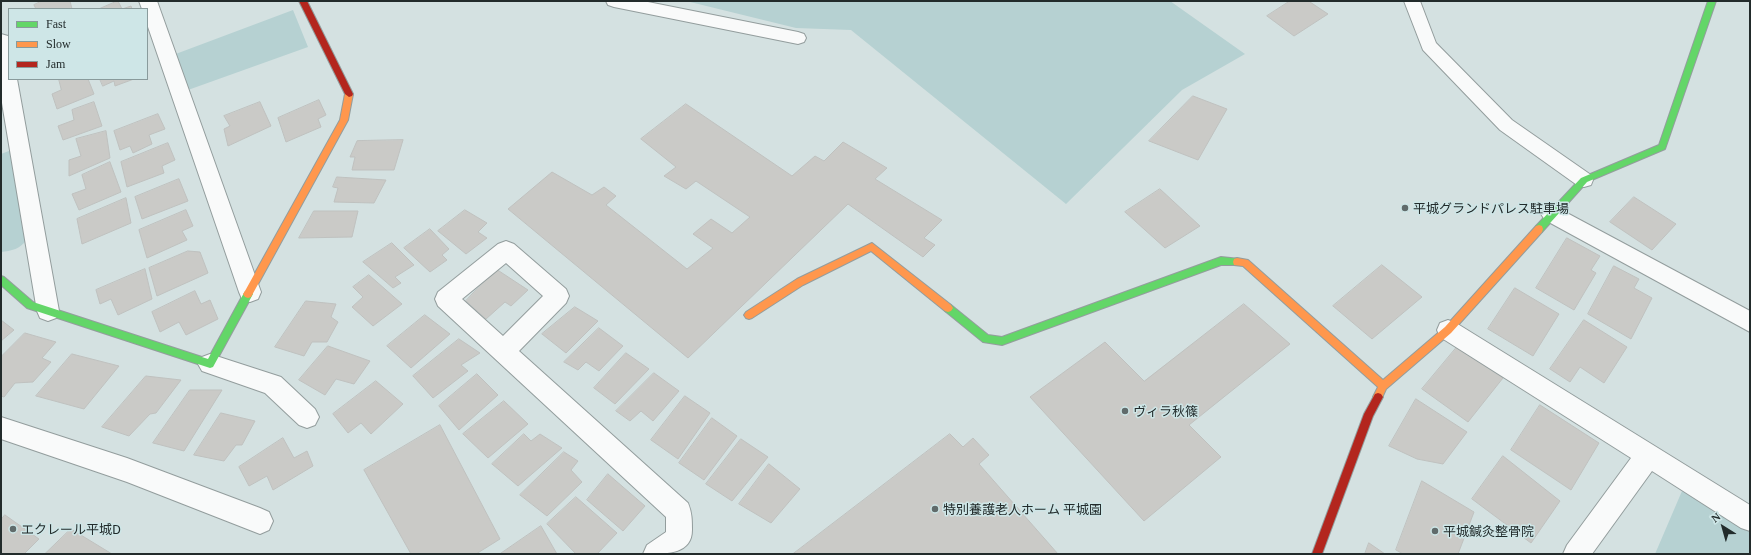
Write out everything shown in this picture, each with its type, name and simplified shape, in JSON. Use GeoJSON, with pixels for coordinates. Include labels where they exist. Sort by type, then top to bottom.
{"type":"FeatureCollection","features":[{"type":"Feature","properties":{"kind":"street"},"geometry":{"type":"LineString","coordinates":[[148,1],[250,292]]}},
{"type":"Feature","properties":{"kind":"street"},"geometry":{"type":"LineString","coordinates":[[210,364],[344,120],[349,92],[303,1]]}},
{"type":"Feature","properties":{"kind":"street"},"geometry":{"type":"LineString","coordinates":[[1317,554],[1369,414],[1383,386],[1448,330],[1584,180],[1662,147],[1712,1]]}},
{"type":"Feature","properties":{"kind":"street"},"geometry":{"type":"LineString","coordinates":[[1,41],[48,311]]}},
{"type":"Feature","properties":{"kind":"street"},"geometry":{"type":"LineString","coordinates":[[1552,214],[1750,322]]}},
{"type":"Feature","properties":{"kind":"street"},"geometry":{"type":"LineString","coordinates":[[749,315],[800,282],[872,247],[986,339],[1002,341],[1221,261],[1245,263],[1383,386]]}},
{"type":"Feature","properties":{"kind":"street"},"geometry":{"type":"LineString","coordinates":[[502,351],[558,296],[506,250],[446,299],[502,351],[679,512],[679,539],[656,554]]}},
{"type":"Feature","properties":{"kind":"street"},"geometry":{"type":"LineString","coordinates":[[1,280],[30,305],[273,385],[307,417]]}},
{"type":"Feature","properties":{"kind":"street"},"geometry":{"type":"LineString","coordinates":[[1448,330],[1750,519]]}},
{"type":"Feature","properties":{"kind":"street"},"geometry":{"type":"LineString","coordinates":[[1,428],[127,470],[260,521]]}},
{"type":"Feature","properties":{"kind":"street"},"geometry":{"type":"LineString","coordinates":[[1576,554],[1648,456]]}},
{"type":"Feature","properties":{"kind":"lane"},"geometry":{"type":"LineString","coordinates":[[614,1],[798,38]]}},
{"type":"Feature","properties":{"kind":"lane"},"geometry":{"type":"LineString","coordinates":[[1412,1],[1429,46],[1506,125],[1584,180]]}},
{"type":"Feature","properties":{"kind":"shaded area"},"geometry":{"type":"Polygon","coordinates":[[[686,1],[1170,1],[1245,54],[1182,90],[1066,204],[851,30],[796,28],[686,1]]]}},
{"type":"Feature","properties":{"kind":"shaded area"},"geometry":{"type":"Polygon","coordinates":[[[293,10],[308,47],[188,90],[173,55],[293,10]]]}},
{"type":"Feature","properties":{"kind":"shaded area"},"geometry":{"type":"Polygon","coordinates":[[[14,149],[27,239],[19,247],[1,252],[1,154],[14,149]]]}},
{"type":"Feature","properties":{"kind":"shaded area"},"geometry":{"type":"Polygon","coordinates":[[[1682,491],[1750,532],[1750,554],[1655,554],[1682,491]]]}},
{"type":"Feature","properties":{"kind":"building"},"geometry":{"type":"Polygon","coordinates":[[[42,1],[70,1],[72,8],[36,8],[34,5],[42,1]]]}},
{"type":"Feature","properties":{"kind":"building"},"geometry":{"type":"Polygon","coordinates":[[[118,1],[122,8],[101,8],[118,1]]]}},
{"type":"Feature","properties":{"kind":"building"},"geometry":{"type":"Polygon","coordinates":[[[1290,1],[1311,1],[1310,2],[1328,14],[1294,36],[1267,16],[1290,1]]]}},
{"type":"Feature","properties":{"kind":"building"},"geometry":{"type":"Polygon","coordinates":[[[59,80],[88,80],[94,94],[57,109],[52,94],[61,90],[59,80]]]}},
{"type":"Feature","properties":{"kind":"building"},"geometry":{"type":"Polygon","coordinates":[[[100,80],[131,80],[115,86],[114,81],[103,86],[100,80]]]}},
{"type":"Feature","properties":{"kind":"building"},"geometry":{"type":"Polygon","coordinates":[[[1193,96],[1227,109],[1198,160],[1149,141],[1193,96]]]}},
{"type":"Feature","properties":{"kind":"building"},"geometry":{"type":"Polygon","coordinates":[[[319,100],[326,115],[318,119],[321,127],[286,142],[278,118],[319,100]]]}},
{"type":"Feature","properties":{"kind":"building"},"geometry":{"type":"Polygon","coordinates":[[[94,102],[102,126],[63,140],[58,126],[74,120],[72,110],[94,102]]]}},
{"type":"Feature","properties":{"kind":"building"},"geometry":{"type":"Polygon","coordinates":[[[260,102],[271,126],[228,146],[224,129],[230,126],[224,116],[260,102]]]}},
{"type":"Feature","properties":{"kind":"building"},"geometry":{"type":"Polygon","coordinates":[[[686,104],[792,176],[815,156],[824,161],[843,142],[887,168],[875,179],[942,220],[924,238],[935,245],[923,257],[848,204],[688,358],[508,209],[552,172],[592,195],[604,187],[616,196],[606,205],[687,269],[713,248],[693,234],[711,219],[732,233],[750,217],[696,181],[686,189],[664,176],[676,167],[641,139],[686,104]]]}},
{"type":"Feature","properties":{"kind":"building"},"geometry":{"type":"Polygon","coordinates":[[[158,114],[165,129],[149,135],[152,144],[133,153],[130,146],[120,150],[114,131],[158,114]]]}},
{"type":"Feature","properties":{"kind":"building"},"geometry":{"type":"Polygon","coordinates":[[[106,131],[110,158],[69,176],[69,160],[81,156],[76,139],[106,131]]]}},
{"type":"Feature","properties":{"kind":"building"},"geometry":{"type":"Polygon","coordinates":[[[403,140],[394,170],[352,170],[355,157],[350,157],[357,141],[403,140]]]}},
{"type":"Feature","properties":{"kind":"building"},"geometry":{"type":"Polygon","coordinates":[[[168,143],[175,160],[162,166],[164,173],[127,187],[121,162],[168,143]]]}},
{"type":"Feature","properties":{"kind":"building"},"geometry":{"type":"Polygon","coordinates":[[[110,162],[121,192],[79,210],[72,194],[86,189],[82,175],[110,162]]]}},
{"type":"Feature","properties":{"kind":"building"},"geometry":{"type":"Polygon","coordinates":[[[337,177],[386,180],[374,203],[334,202],[338,188],[333,187],[337,177]]]}},
{"type":"Feature","properties":{"kind":"building"},"geometry":{"type":"Polygon","coordinates":[[[179,179],[188,201],[142,219],[135,197],[179,179]]]}},
{"type":"Feature","properties":{"kind":"building"},"geometry":{"type":"Polygon","coordinates":[[[1160,189],[1200,226],[1165,248],[1125,212],[1160,189]]]}},
{"type":"Feature","properties":{"kind":"building"},"geometry":{"type":"Polygon","coordinates":[[[1634,197],[1676,224],[1652,250],[1610,222],[1634,197]]]}},
{"type":"Feature","properties":{"kind":"building"},"geometry":{"type":"Polygon","coordinates":[[[126,198],[131,223],[82,244],[77,219],[126,198]]]}},
{"type":"Feature","properties":{"kind":"building"},"geometry":{"type":"Polygon","coordinates":[[[186,210],[193,226],[182,231],[187,240],[147,258],[139,230],[186,210]]]}},
{"type":"Feature","properties":{"kind":"building"},"geometry":{"type":"Polygon","coordinates":[[[465,210],[487,223],[478,232],[487,238],[466,254],[438,231],[465,210]]]}},
{"type":"Feature","properties":{"kind":"building"},"geometry":{"type":"Polygon","coordinates":[[[314,211],[358,211],[352,237],[299,238],[314,211]]]}},
{"type":"Feature","properties":{"kind":"building"},"geometry":{"type":"Polygon","coordinates":[[[430,229],[449,249],[442,255],[447,260],[430,272],[404,248],[430,229]]]}},
{"type":"Feature","properties":{"kind":"building"},"geometry":{"type":"Polygon","coordinates":[[[1567,238],[1600,256],[1591,270],[1596,273],[1574,310],[1536,288],[1567,238]]]}},
{"type":"Feature","properties":{"kind":"building"},"geometry":{"type":"Polygon","coordinates":[[[392,243],[414,265],[395,277],[401,283],[393,288],[363,262],[392,243]]]}},
{"type":"Feature","properties":{"kind":"building"},"geometry":{"type":"Polygon","coordinates":[[[188,251],[200,252],[208,273],[157,296],[149,268],[188,251]]]}},
{"type":"Feature","properties":{"kind":"building"},"geometry":{"type":"Polygon","coordinates":[[[1382,265],[1422,297],[1372,339],[1333,306],[1382,265]]]}},
{"type":"Feature","properties":{"kind":"building"},"geometry":{"type":"Polygon","coordinates":[[[1614,266],[1639,279],[1634,288],[1652,298],[1631,339],[1588,314],[1614,266]]]}},
{"type":"Feature","properties":{"kind":"building"},"geometry":{"type":"Polygon","coordinates":[[[145,269],[152,299],[118,315],[111,299],[100,304],[96,290],[145,269]]]}},
{"type":"Feature","properties":{"kind":"building"},"geometry":{"type":"Polygon","coordinates":[[[496,269],[528,290],[511,306],[505,302],[486,319],[466,301],[496,269]]]}},
{"type":"Feature","properties":{"kind":"building"},"geometry":{"type":"Polygon","coordinates":[[[369,275],[402,304],[373,326],[352,307],[363,297],[353,287],[369,275]]]}},
{"type":"Feature","properties":{"kind":"building"},"geometry":{"type":"Polygon","coordinates":[[[1515,288],[1559,314],[1533,356],[1488,329],[1515,288]]]}},
{"type":"Feature","properties":{"kind":"building"},"geometry":{"type":"Polygon","coordinates":[[[195,291],[201,304],[210,300],[218,319],[186,335],[179,322],[160,332],[152,312],[195,291]]]}},
{"type":"Feature","properties":{"kind":"building"},"geometry":{"type":"Polygon","coordinates":[[[306,301],[336,304],[331,317],[338,322],[327,342],[312,342],[304,356],[275,347],[306,301]]]}},
{"type":"Feature","properties":{"kind":"building","name":"ヴィラ秋篠"},"geometry":{"type":"Polygon","coordinates":[[[1244,304],[1290,344],[1189,425],[1221,457],[1144,521],[1030,397],[1105,342],[1144,381],[1244,304]]]}},
{"type":"Feature","properties":{"kind":"building"},"geometry":{"type":"Polygon","coordinates":[[[575,307],[598,321],[566,353],[542,334],[575,307]]]}},
{"type":"Feature","properties":{"kind":"building"},"geometry":{"type":"Polygon","coordinates":[[[425,315],[450,334],[411,368],[387,346],[425,315]]]}},
{"type":"Feature","properties":{"kind":"building"},"geometry":{"type":"Polygon","coordinates":[[[1,320],[14,330],[1,341],[1,320]]]}},
{"type":"Feature","properties":{"kind":"building"},"geometry":{"type":"Polygon","coordinates":[[[1584,320],[1627,347],[1604,383],[1580,367],[1570,382],[1550,369],[1584,320]]]}},
{"type":"Feature","properties":{"kind":"building"},"geometry":{"type":"Polygon","coordinates":[[[599,328],[623,346],[599,371],[586,362],[578,370],[564,362],[599,328]]]}},
{"type":"Feature","properties":{"kind":"building"},"geometry":{"type":"Polygon","coordinates":[[[25,333],[56,342],[42,358],[51,362],[33,382],[15,383],[4,397],[1,396],[1,357],[25,333]]]}},
{"type":"Feature","properties":{"kind":"building"},"geometry":{"type":"Polygon","coordinates":[[[459,339],[480,353],[461,365],[468,371],[433,398],[413,376],[459,339]]]}},
{"type":"Feature","properties":{"kind":"building"},"geometry":{"type":"Polygon","coordinates":[[[328,346],[370,361],[354,384],[336,379],[325,395],[299,380],[328,346]]]}},
{"type":"Feature","properties":{"kind":"building"},"geometry":{"type":"Polygon","coordinates":[[[1457,347],[1503,378],[1468,422],[1422,389],[1457,347]]]}},
{"type":"Feature","properties":{"kind":"building"},"geometry":{"type":"Polygon","coordinates":[[[626,353],[649,369],[615,404],[594,388],[626,353]]]}},
{"type":"Feature","properties":{"kind":"building"},"geometry":{"type":"Polygon","coordinates":[[[72,354],[119,366],[84,409],[36,396],[72,354]]]}},
{"type":"Feature","properties":{"kind":"building"},"geometry":{"type":"Polygon","coordinates":[[[654,373],[679,391],[653,421],[641,411],[630,421],[616,411],[654,373]]]}},
{"type":"Feature","properties":{"kind":"building"},"geometry":{"type":"Polygon","coordinates":[[[477,374],[498,395],[459,430],[439,406],[477,374]]]}},
{"type":"Feature","properties":{"kind":"building"},"geometry":{"type":"Polygon","coordinates":[[[146,376],[181,380],[156,413],[150,414],[129,436],[102,427],[146,376]]]}},
{"type":"Feature","properties":{"kind":"building"},"geometry":{"type":"Polygon","coordinates":[[[376,381],[403,404],[371,434],[361,423],[348,433],[333,414],[376,381]]]}},
{"type":"Feature","properties":{"kind":"building"},"geometry":{"type":"Polygon","coordinates":[[[190,390],[222,390],[184,451],[153,443],[190,390]]]}},
{"type":"Feature","properties":{"kind":"building"},"geometry":{"type":"Polygon","coordinates":[[[685,396],[710,413],[678,459],[651,440],[685,396]]]}},
{"type":"Feature","properties":{"kind":"building"},"geometry":{"type":"Polygon","coordinates":[[[1416,399],[1467,432],[1443,464],[1417,459],[1389,446],[1416,399]]]}},
{"type":"Feature","properties":{"kind":"building"},"geometry":{"type":"Polygon","coordinates":[[[504,401],[528,424],[488,458],[463,434],[504,401]]]}},
{"type":"Feature","properties":{"kind":"building"},"geometry":{"type":"Polygon","coordinates":[[[1540,405],[1599,443],[1571,490],[1511,450],[1540,405]]]}},
{"type":"Feature","properties":{"kind":"building"},"geometry":{"type":"Polygon","coordinates":[[[221,413],[255,421],[242,445],[236,445],[224,461],[194,455],[221,413]]]}},
{"type":"Feature","properties":{"kind":"building"},"geometry":{"type":"Polygon","coordinates":[[[712,418],[737,436],[704,480],[679,463],[712,418]]]}},
{"type":"Feature","properties":{"kind":"building"},"geometry":{"type":"Polygon","coordinates":[[[440,425],[500,539],[476,554],[411,554],[364,470],[440,425]]]}},
{"type":"Feature","properties":{"kind":"building"},"geometry":{"type":"Polygon","coordinates":[[[524,434],[531,441],[540,434],[562,448],[518,486],[492,464],[524,434]]]}},
{"type":"Feature","properties":{"kind":"building","name":"特別養護老人ホーム 平城園"},"geometry":{"type":"Polygon","coordinates":[[[950,434],[963,447],[973,438],[989,455],[979,464],[1058,554],[793,554],[950,434]]]}},
{"type":"Feature","properties":{"kind":"building"},"geometry":{"type":"Polygon","coordinates":[[[283,438],[294,458],[307,451],[313,466],[273,490],[267,476],[249,486],[239,467],[283,438]]]}},
{"type":"Feature","properties":{"kind":"building"},"geometry":{"type":"Polygon","coordinates":[[[741,439],[768,457],[732,501],[706,484],[741,439]]]}},
{"type":"Feature","properties":{"kind":"building"},"geometry":{"type":"Polygon","coordinates":[[[564,452],[578,461],[571,470],[582,482],[547,516],[520,495],[564,452]]]}},
{"type":"Feature","properties":{"kind":"building"},"geometry":{"type":"Polygon","coordinates":[[[1503,456],[1560,501],[1531,543],[1472,499],[1503,456]]]}},
{"type":"Feature","properties":{"kind":"building"},"geometry":{"type":"Polygon","coordinates":[[[769,464],[800,489],[771,523],[739,504],[769,464]]]}},
{"type":"Feature","properties":{"kind":"building"},"geometry":{"type":"Polygon","coordinates":[[[608,474],[645,506],[623,531],[587,500],[608,474]]]}},
{"type":"Feature","properties":{"kind":"building","name":"平城鍼灸整骨院"},"geometry":{"type":"Polygon","coordinates":[[[1422,481],[1474,512],[1458,554],[1403,554],[1396,550],[1422,481]]]}},
{"type":"Feature","properties":{"kind":"building"},"geometry":{"type":"Polygon","coordinates":[[[576,497],[617,533],[597,554],[576,554],[547,524],[576,497]]]}},
{"type":"Feature","properties":{"kind":"building","name":"エクレール平城D"},"geometry":{"type":"Polygon","coordinates":[[[5,515],[39,539],[24,554],[1,554],[1,520],[5,515]]]}},
{"type":"Feature","properties":{"kind":"building"},"geometry":{"type":"Polygon","coordinates":[[[541,526],[557,554],[500,554],[541,526]]]}},
{"type":"Feature","properties":{"kind":"building"},"geometry":{"type":"Polygon","coordinates":[[[71,529],[112,554],[45,554],[71,529]]]}},
{"type":"Feature","properties":{"kind":"building"},"geometry":{"type":"Polygon","coordinates":[[[1369,543],[1385,554],[1365,554],[1369,543]]]}},
{"type":"Feature","properties":{"kind":"traffic: fast"},"geometry":{"type":"LineString","coordinates":[[1539,229],[1584,180],[1662,147],[1712,1]]}},
{"type":"Feature","properties":{"kind":"traffic: fast"},"geometry":{"type":"LineString","coordinates":[[948,308],[986,339],[1002,341],[1221,261],[1237,262]]}},
{"type":"Feature","properties":{"kind":"traffic: fast"},"geometry":{"type":"LineString","coordinates":[[1,280],[30,305],[210,364],[248,294]]}},
{"type":"Feature","properties":{"kind":"traffic: slow"},"geometry":{"type":"LineString","coordinates":[[248,294],[344,120],[349,94]]}},
{"type":"Feature","properties":{"kind":"traffic: slow"},"geometry":{"type":"LineString","coordinates":[[1378,397],[1383,386],[1448,330],[1539,229]]}},
{"type":"Feature","properties":{"kind":"traffic: slow"},"geometry":{"type":"LineString","coordinates":[[749,315],[800,282],[872,247],[948,308]]}},
{"type":"Feature","properties":{"kind":"traffic: slow"},"geometry":{"type":"LineString","coordinates":[[1237,262],[1245,263],[1383,386]]}},
{"type":"Feature","properties":{"kind":"traffic: jam"},"geometry":{"type":"LineString","coordinates":[[303,1],[349,94]]}},
{"type":"Feature","properties":{"kind":"traffic: jam"},"geometry":{"type":"LineString","coordinates":[[1317,554],[1369,414],[1378,397]]}},
{"type":"Feature","properties":{"kind":"place","name":"平城グランドパレス駐車場"},"geometry":{"type":"Point","coordinates":[1405,208]}},
{"type":"Feature","properties":{"kind":"place","name":"ヴィラ秋篠"},"geometry":{"type":"Point","coordinates":[1125,411]}},
{"type":"Feature","properties":{"kind":"place","name":"特別養護老人ホーム 平城園"},"geometry":{"type":"Point","coordinates":[935,509]}},
{"type":"Feature","properties":{"kind":"place","name":"エクレール平城D"},"geometry":{"type":"Point","coordinates":[13,529]}},
{"type":"Feature","properties":{"kind":"place","name":"平城鍼灸整骨院"},"geometry":{"type":"Point","coordinates":[1435,531]}}]}
